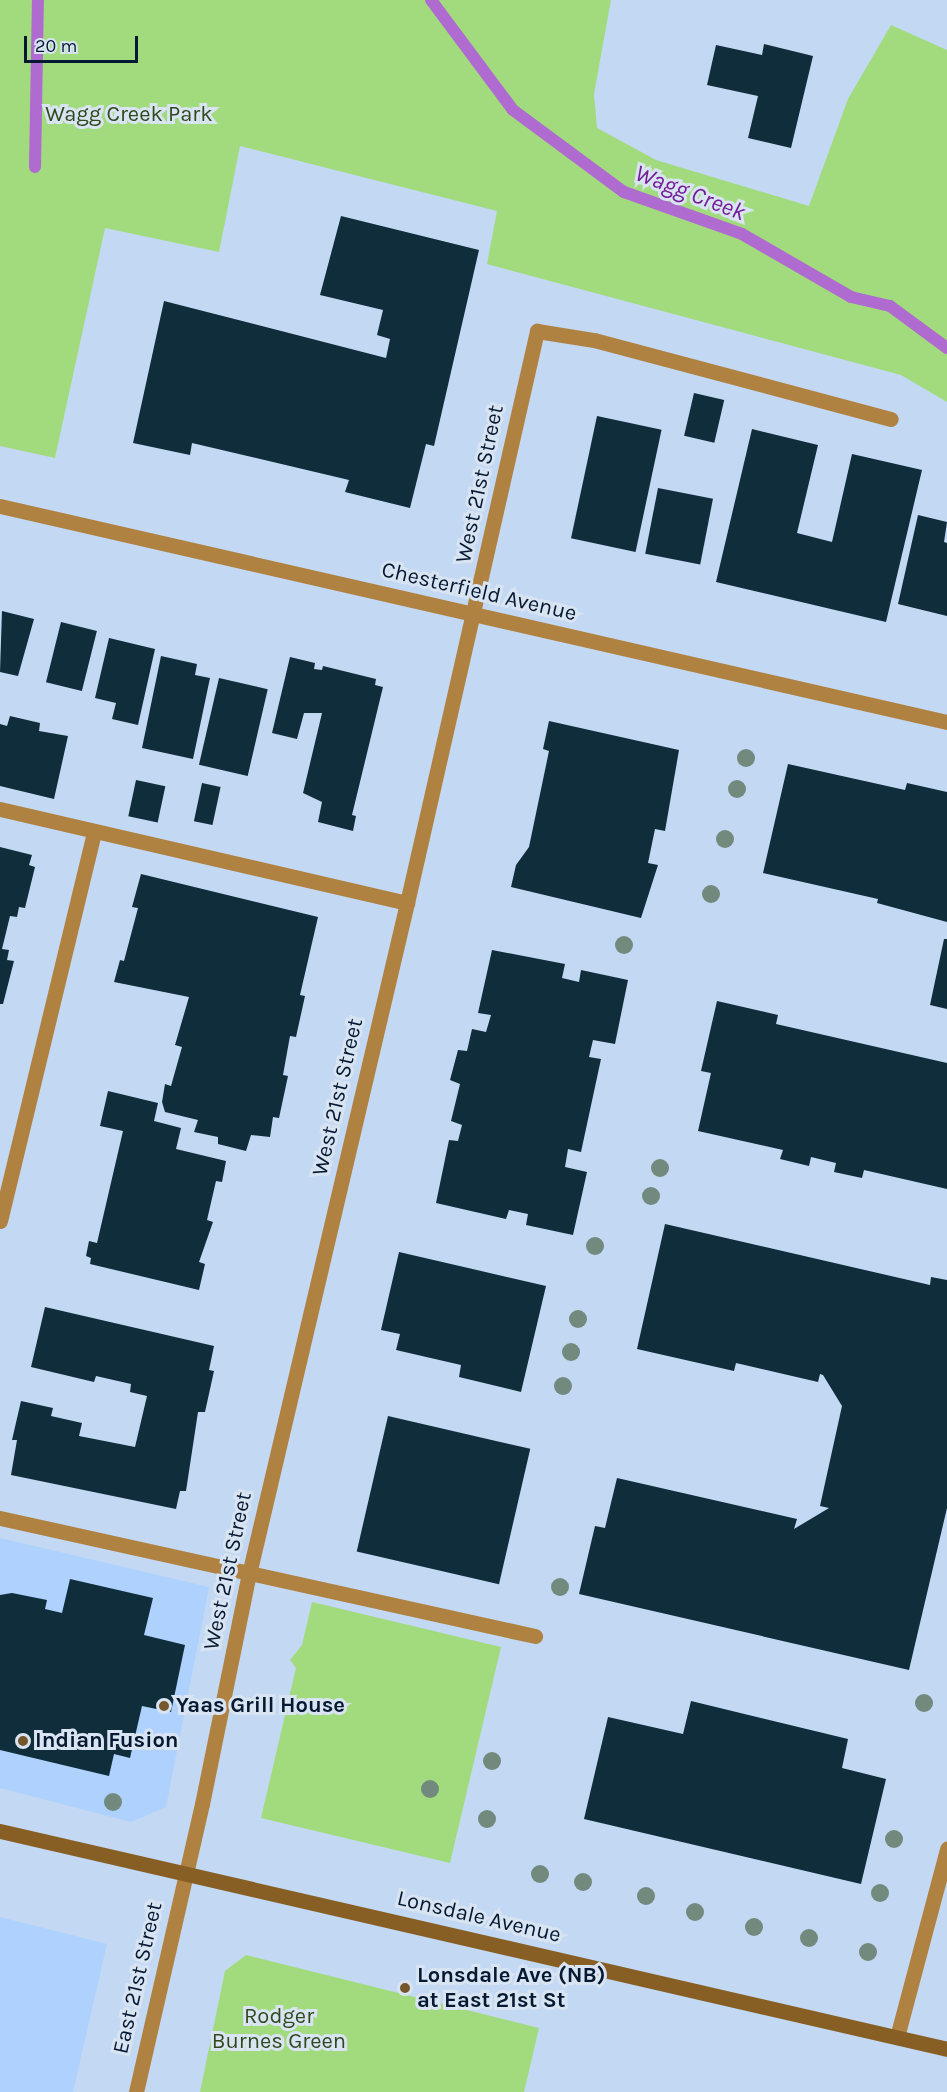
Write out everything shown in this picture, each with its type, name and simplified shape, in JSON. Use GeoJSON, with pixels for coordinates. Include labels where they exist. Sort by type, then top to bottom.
{"type":"FeatureCollection","features":[{"type":"Feature","properties":{"kind":"main road","name":"Lonsdale Avenue"},"geometry":{"type":"LineString","coordinates":[[0,1831],[947,2049]]}},
{"type":"Feature","properties":{"kind":"street","name":"West 21st Street"},"geometry":{"type":"LineString","coordinates":[[185,1874],[249,1574],[407,903],[537,332],[594,340],[891,419]]}},
{"type":"Feature","properties":{"kind":"street","name":"Chesterfield Avenue"},"geometry":{"type":"LineString","coordinates":[[0,506],[947,722]]}},
{"type":"Feature","properties":{"kind":"street"},"geometry":{"type":"LineString","coordinates":[[0,809],[407,903]]}},
{"type":"Feature","properties":{"kind":"street"},"geometry":{"type":"LineString","coordinates":[[0,1221],[94,831]]}},
{"type":"Feature","properties":{"kind":"street"},"geometry":{"type":"LineString","coordinates":[[0,1518],[535,1636]]}},
{"type":"Feature","properties":{"kind":"street"},"geometry":{"type":"LineString","coordinates":[[897,2037],[947,1849]]}},
{"type":"Feature","properties":{"kind":"street","name":"East 21st Street"},"geometry":{"type":"LineString","coordinates":[[136,2092],[185,1874]]}},
{"type":"Feature","properties":{"kind":"shaded area"},"geometry":{"type":"Polygon","coordinates":[[[0,1538],[209,1587],[166,1807],[131,1822],[0,1788],[0,1538]]]}},
{"type":"Feature","properties":{"kind":"shaded area"},"geometry":{"type":"Polygon","coordinates":[[[0,1917],[107,1944],[73,2092],[0,2092],[0,1917]]]}},
{"type":"Feature","properties":{"kind":"green space","name":"Wagg Creek Park"},"geometry":{"type":"Polygon","coordinates":[[[0,0],[611,0],[594,94],[597,128],[656,160],[809,206],[848,99],[891,25],[947,50],[947,402],[901,375],[487,264],[497,211],[240,146],[219,252],[105,228],[55,458],[0,446],[0,0]]]}},
{"type":"Feature","properties":{"kind":"green space"},"geometry":{"type":"Polygon","coordinates":[[[312,1602],[501,1647],[450,1863],[261,1818],[296,1668],[290,1660],[302,1645],[312,1602]]]}},
{"type":"Feature","properties":{"kind":"green space","name":"Rodger Burnes Green"},"geometry":{"type":"Polygon","coordinates":[[[246,1955],[539,2028],[524,2092],[200,2092],[225,1971],[246,1955]]]}},
{"type":"Feature","properties":{"kind":"building"},"geometry":{"type":"Polygon","coordinates":[[[764,44],[813,56],[791,148],[748,138],[758,96],[707,85],[716,45],[762,55],[764,44]]]}},
{"type":"Feature","properties":{"kind":"building"},"geometry":{"type":"Polygon","coordinates":[[[341,216],[479,250],[434,446],[426,444],[410,508],[345,492],[349,480],[192,443],[190,455],[133,443],[164,301],[386,358],[390,339],[377,335],[383,310],[320,295],[341,216]]]}},
{"type":"Feature","properties":{"kind":"building"},"geometry":{"type":"Polygon","coordinates":[[[694,393],[724,400],[714,443],[684,436],[694,393]]]}},
{"type":"Feature","properties":{"kind":"building"},"geometry":{"type":"Polygon","coordinates":[[[597,416],[662,430],[636,552],[571,538],[597,416]]]}},
{"type":"Feature","properties":{"kind":"building"},"geometry":{"type":"Polygon","coordinates":[[[752,429],[818,445],[797,533],[832,542],[852,454],[922,470],[886,622],[716,582],[752,429]]]}},
{"type":"Feature","properties":{"kind":"building"},"geometry":{"type":"Polygon","coordinates":[[[658,488],[713,499],[700,564],[645,554],[658,488]]]}},
{"type":"Feature","properties":{"kind":"building"},"geometry":{"type":"Polygon","coordinates":[[[918,515],[947,522],[944,542],[947,543],[947,616],[898,604],[918,515]]]}},
{"type":"Feature","properties":{"kind":"building"},"geometry":{"type":"Polygon","coordinates":[[[2,611],[34,619],[18,676],[0,672],[2,611]]]}},
{"type":"Feature","properties":{"kind":"building"},"geometry":{"type":"Polygon","coordinates":[[[61,622],[97,631],[82,691],[46,682],[61,622]]]}},
{"type":"Feature","properties":{"kind":"building"},"geometry":{"type":"Polygon","coordinates":[[[109,638],[155,649],[138,725],[112,719],[116,703],[95,698],[109,638]]]}},
{"type":"Feature","properties":{"kind":"building"},"geometry":{"type":"Polygon","coordinates":[[[161,656],[197,664],[195,675],[210,678],[193,759],[142,748],[161,656]]]}},
{"type":"Feature","properties":{"kind":"building"},"geometry":{"type":"Polygon","coordinates":[[[290,657],[315,663],[314,669],[322,670],[323,666],[376,679],[375,685],[383,687],[352,815],[356,816],[353,831],[318,822],[322,802],[303,793],[322,713],[304,713],[297,739],[272,733],[290,657]]]}},
{"type":"Feature","properties":{"kind":"building"},"geometry":{"type":"Polygon","coordinates":[[[219,678],[268,689],[248,776],[199,765],[219,678]]]}},
{"type":"Feature","properties":{"kind":"building"},"geometry":{"type":"Polygon","coordinates":[[[10,716],[40,723],[39,731],[68,736],[54,799],[0,786],[0,724],[7,726],[10,716]]]}},
{"type":"Feature","properties":{"kind":"building"},"geometry":{"type":"Polygon","coordinates":[[[549,721],[679,750],[665,831],[655,829],[648,863],[658,865],[641,918],[511,887],[516,865],[529,847],[549,751],[543,749],[549,721]]]}},
{"type":"Feature","properties":{"kind":"building"},"geometry":{"type":"Polygon","coordinates":[[[788,764],[905,790],[907,783],[947,792],[947,922],[877,903],[878,899],[763,873],[788,764]]]}},
{"type":"Feature","properties":{"kind":"building"},"geometry":{"type":"Polygon","coordinates":[[[136,780],[165,786],[158,822],[128,816],[136,780]]]}},
{"type":"Feature","properties":{"kind":"building"},"geometry":{"type":"Polygon","coordinates":[[[202,783],[221,787],[212,825],[194,821],[202,783]]]}},
{"type":"Feature","properties":{"kind":"building"},"geometry":{"type":"Polygon","coordinates":[[[0,847],[32,855],[29,865],[35,867],[25,908],[19,907],[17,917],[10,916],[2,949],[9,950],[7,960],[14,961],[3,1004],[0,1004],[0,847]]]}},
{"type":"Feature","properties":{"kind":"building"},"geometry":{"type":"Polygon","coordinates":[[[141,874],[318,917],[300,995],[305,996],[296,1037],[290,1036],[283,1075],[288,1076],[279,1118],[273,1117],[270,1137],[251,1135],[246,1151],[218,1144],[218,1137],[194,1132],[198,1120],[165,1112],[162,1102],[165,1084],[171,1086],[182,1047],[175,1045],[189,997],[114,982],[120,960],[124,961],[138,908],[132,907],[141,874]]]}},
{"type":"Feature","properties":{"kind":"building"},"geometry":{"type":"Polygon","coordinates":[[[944,939],[947,939],[947,1009],[930,1005],[944,939]]]}},
{"type":"Feature","properties":{"kind":"building"},"geometry":{"type":"Polygon","coordinates":[[[492,950],[565,964],[562,978],[579,982],[581,970],[628,980],[615,1044],[593,1040],[589,1057],[601,1059],[581,1152],[568,1149],[565,1167],[587,1172],[573,1235],[526,1225],[528,1214],[509,1210],[506,1219],[436,1203],[449,1140],[458,1141],[462,1125],[451,1121],[460,1084],[450,1080],[458,1050],[467,1051],[472,1029],[486,1032],[491,1015],[478,1013],[492,950]]]}},
{"type":"Feature","properties":{"kind":"building"},"geometry":{"type":"Polygon","coordinates":[[[717,1001],[778,1015],[776,1024],[947,1063],[947,1189],[864,1170],[862,1178],[834,1172],[836,1163],[811,1157],[809,1166],[780,1159],[783,1150],[698,1131],[711,1073],[701,1071],[717,1001]]]}},
{"type":"Feature","properties":{"kind":"building"},"geometry":{"type":"Polygon","coordinates":[[[108,1091],[158,1103],[154,1121],[181,1128],[176,1149],[226,1161],[222,1182],[216,1181],[207,1220],[213,1222],[199,1262],[205,1264],[199,1290],[90,1264],[91,1258],[86,1256],[89,1241],[97,1243],[123,1131],[100,1126],[108,1091]]]}},
{"type":"Feature","properties":{"kind":"building"},"geometry":{"type":"Polygon","coordinates":[[[665,1224],[930,1285],[931,1277],[947,1280],[947,1508],[909,1670],[579,1594],[595,1526],[605,1528],[617,1478],[797,1519],[794,1529],[829,1508],[820,1506],[842,1406],[823,1375],[820,1374],[818,1382],[736,1363],[734,1371],[637,1349],[665,1224]]]}},
{"type":"Feature","properties":{"kind":"building"},"geometry":{"type":"Polygon","coordinates":[[[399,1252],[546,1286],[521,1392],[459,1377],[461,1365],[396,1350],[400,1334],[381,1330],[399,1252]]]}},
{"type":"Feature","properties":{"kind":"building"},"geometry":{"type":"Polygon","coordinates":[[[45,1307],[214,1346],[209,1370],[214,1371],[205,1412],[198,1412],[186,1491],[180,1491],[176,1509],[11,1475],[17,1440],[12,1440],[21,1401],[53,1408],[51,1416],[82,1423],[79,1436],[135,1447],[147,1396],[130,1392],[131,1384],[96,1376],[94,1382],[31,1367],[45,1307]]]}},
{"type":"Feature","properties":{"kind":"building"},"geometry":{"type":"Polygon","coordinates":[[[388,1416],[530,1449],[499,1584],[357,1551],[388,1416]]]}},
{"type":"Feature","properties":{"kind":"building"},"geometry":{"type":"Polygon","coordinates":[[[70,1579],[153,1598],[144,1635],[185,1645],[171,1712],[142,1706],[130,1758],[114,1754],[109,1776],[0,1750],[0,1595],[12,1593],[47,1600],[45,1609],[62,1613],[70,1579]]]}},
{"type":"Feature","properties":{"kind":"building"},"geometry":{"type":"Polygon","coordinates":[[[691,1701],[848,1739],[842,1768],[886,1779],[861,1884],[584,1819],[608,1717],[683,1734],[691,1701]]]}},
{"type":"Feature","properties":{"kind":"waterway"},"geometry":{"type":"LineString","coordinates":[[35,167],[38,0]]}},
{"type":"Feature","properties":{"kind":"waterway","name":"Wagg Creek"},"geometry":{"type":"LineString","coordinates":[[431,0],[513,110],[624,192],[742,234],[851,297],[890,306],[947,348]]}},
{"type":"Feature","properties":{"kind":"place","name":"Yaas Grill House"},"geometry":{"type":"Point","coordinates":[164,1706]}},
{"type":"Feature","properties":{"kind":"place","name":"Indian Fusion"},"geometry":{"type":"Point","coordinates":[23,1741]}},
{"type":"Feature","properties":{"kind":"place","name":"Lonsdale Ave (NB) at East 21st St"},"geometry":{"type":"Point","coordinates":[405,1988]}}]}
